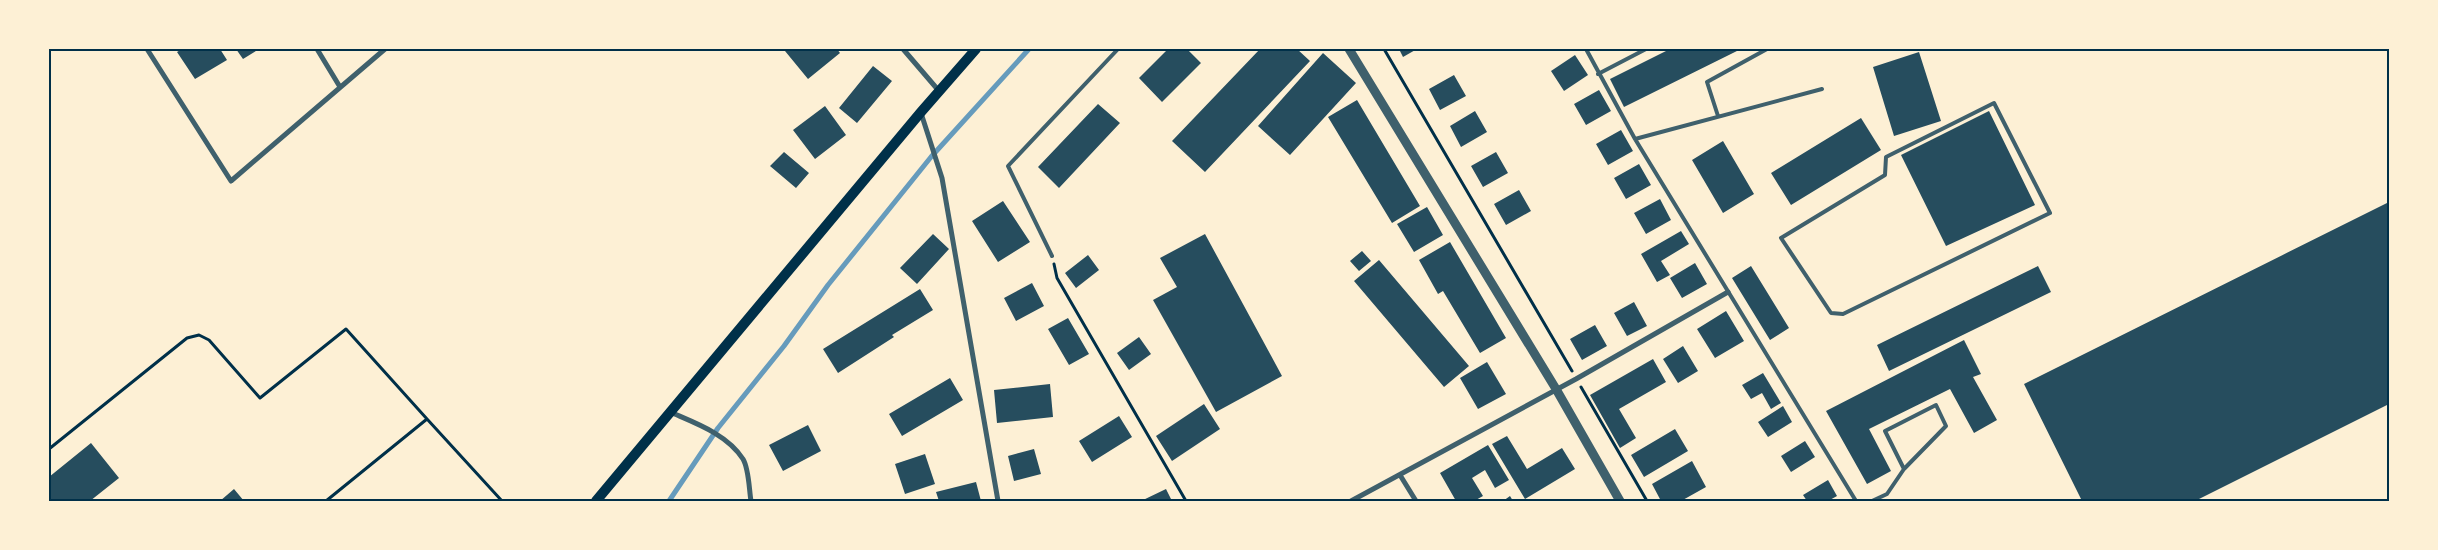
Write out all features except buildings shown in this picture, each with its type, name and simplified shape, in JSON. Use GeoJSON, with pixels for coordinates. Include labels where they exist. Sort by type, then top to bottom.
{"type":"FeatureCollection","features":[{"type":"Feature","properties":{"kind":"main road"},"geometry":{"type":"LineString","coordinates":[[596,501],[921,112],[976,49]]}},
{"type":"Feature","properties":{"kind":"street"},"geometry":{"type":"LineString","coordinates":[[146,49],[231,182],[385,49]]}},
{"type":"Feature","properties":{"kind":"street"},"geometry":{"type":"LineString","coordinates":[[317,49],[340,87]]}},
{"type":"Feature","properties":{"kind":"street"},"geometry":{"type":"LineString","coordinates":[[903,49],[939,91]]}},
{"type":"Feature","properties":{"kind":"street"},"geometry":{"type":"LineString","coordinates":[[1350,49],[1556,389],[1620,501]]}},
{"type":"Feature","properties":{"kind":"street"},"geometry":{"type":"LineString","coordinates":[[921,112],[930,135],[942,178],[998,501]]}},
{"type":"Feature","properties":{"kind":"street"},"geometry":{"type":"LineString","coordinates":[[1351,501],[1576,379],[1728,292]]}},
{"type":"Feature","properties":{"kind":"street"},"geometry":{"type":"LineString","coordinates":[[670,412],[706,429],[727,442],[743,460],[751,501]]}},
{"type":"Feature","properties":{"kind":"street"},"geometry":{"type":"LineString","coordinates":[[1400,474],[1416,501]]}},
{"type":"Feature","properties":{"kind":"lane"},"geometry":{"type":"LineString","coordinates":[[1052,256],[1008,166],[1118,49]]}},
{"type":"Feature","properties":{"kind":"lane"},"geometry":{"type":"LineString","coordinates":[[1586,49],[1635,139],[1856,501]]}},
{"type":"Feature","properties":{"kind":"lane"},"geometry":{"type":"LineString","coordinates":[[1598,74],[1646,49]]}},
{"type":"Feature","properties":{"kind":"lane"},"geometry":{"type":"LineString","coordinates":[[1718,116],[1707,82],[1767,49]]}},
{"type":"Feature","properties":{"kind":"lane"},"geometry":{"type":"LineString","coordinates":[[1635,139],[1822,89]]}},
{"type":"Feature","properties":{"kind":"lane"},"geometry":{"type":"LineString","coordinates":[[1994,103],[2050,213],[1843,314],[1831,313],[1782,238],[1885,175],[1886,157],[1994,103]]}},
{"type":"Feature","properties":{"kind":"lane"},"geometry":{"type":"LineString","coordinates":[[1872,501],[1887,494],[1904,469],[1946,426],[1936,405],[1885,431],[1904,469]]}},
{"type":"Feature","properties":{"kind":"path"},"geometry":{"type":"LineString","coordinates":[[1384,49],[1647,501]]}},
{"type":"Feature","properties":{"kind":"path"},"geometry":{"type":"LineString","coordinates":[[1052,256],[1057,278],[1186,501]]}},
{"type":"Feature","properties":{"kind":"path"},"geometry":{"type":"LineString","coordinates":[[49,449],[187,338],[199,335],[209,340],[260,398],[346,329],[502,501]]}},
{"type":"Feature","properties":{"kind":"path"},"geometry":{"type":"LineString","coordinates":[[326,501],[427,419]]}},
{"type":"Feature","properties":{"kind":"waterway"},"geometry":{"type":"LineString","coordinates":[[669,501],[718,428],[784,346],[828,285],[931,157],[1029,49]]}}]}
